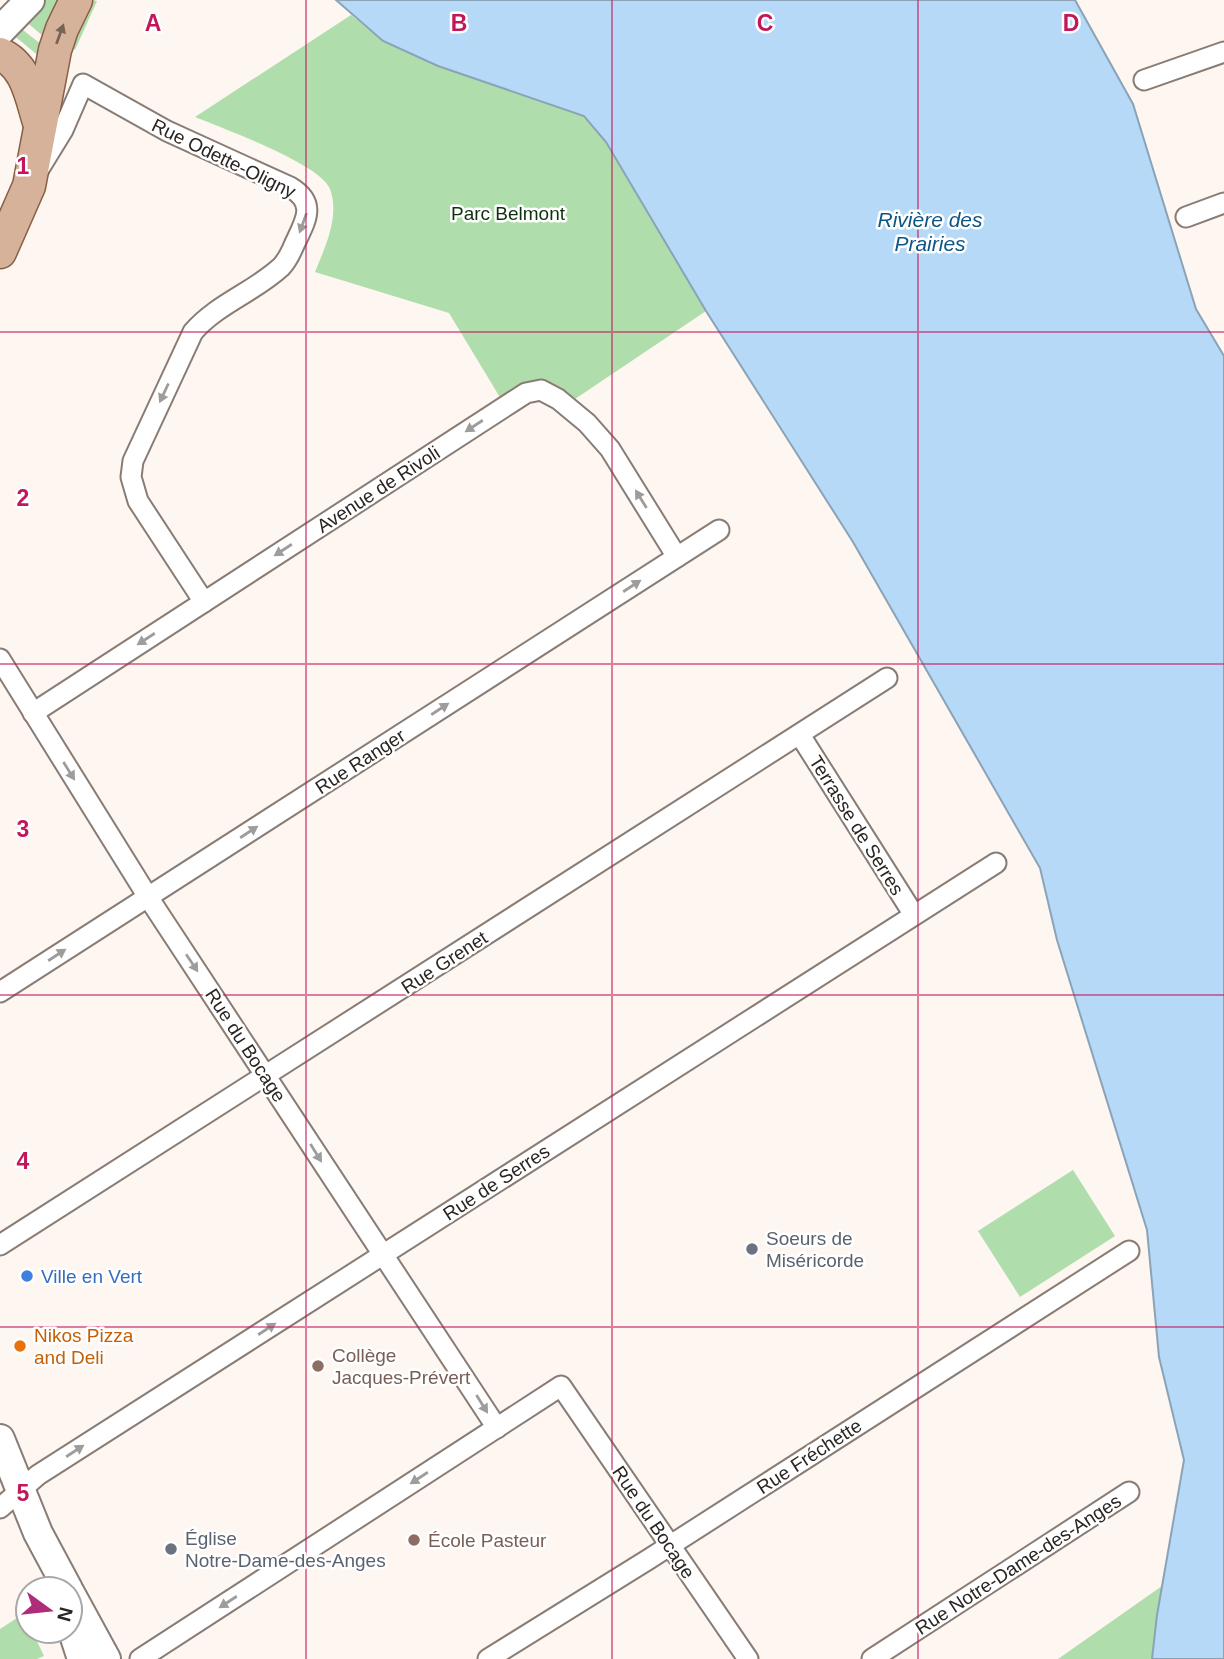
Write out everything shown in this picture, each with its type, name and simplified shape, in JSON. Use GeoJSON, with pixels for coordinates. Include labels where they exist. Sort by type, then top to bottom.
{"type":"FeatureCollection","features":[{"type":"Feature","properties":{"kind":"main road"},"geometry":{"type":"LineString","coordinates":[[0,252],[29,186],[58,38],[76,0]]}},
{"type":"Feature","properties":{"kind":"main road"},"geometry":{"type":"LineString","coordinates":[[0,54],[12,61],[20,71],[40,124]]}},
{"type":"Feature","properties":{"kind":"street"},"geometry":{"type":"LineString","coordinates":[[0,31],[30,0]]}},
{"type":"Feature","properties":{"kind":"street"},"geometry":{"type":"LineString","coordinates":[[1144,79],[1224,52]]}},
{"type":"Feature","properties":{"kind":"street","name":"Rue Odette-Oligny"},"geometry":{"type":"LineString","coordinates":[[29,186],[63,130],[83,84],[167,131],[290,187],[302,196],[307,208],[305,222],[286,262],[215,311],[193,332],[133,461],[131,477],[138,501],[204,602]]}},
{"type":"Feature","properties":{"kind":"street"},"geometry":{"type":"LineString","coordinates":[[1186,217],[1224,203]]}},
{"type":"Feature","properties":{"kind":"street","name":"Avenue de Rivoli"},"geometry":{"type":"LineString","coordinates":[[33,713],[512,402],[535,390],[558,399],[602,439],[677,557]]}},
{"type":"Feature","properties":{"kind":"street","name":"Rue Ranger"},"geometry":{"type":"LineString","coordinates":[[0,992],[719,530]]}},
{"type":"Feature","properties":{"kind":"street","name":"Rue du Bocage"},"geometry":{"type":"LineString","coordinates":[[0,659],[148,897],[497,1428],[561,1386],[748,1659]]}},
{"type":"Feature","properties":{"kind":"street","name":"Rue Grenet"},"geometry":{"type":"LineString","coordinates":[[0,1245],[887,678]]}},
{"type":"Feature","properties":{"kind":"street","name":"Terrasse de Serres"},"geometry":{"type":"LineString","coordinates":[[800,735],[914,915]]}},
{"type":"Feature","properties":{"kind":"street","name":"Rue de Serres"},"geometry":{"type":"LineString","coordinates":[[10,1499],[38,1475],[996,863]]}},
{"type":"Feature","properties":{"kind":"street","name":"Rue Fréchette"},"geometry":{"type":"LineString","coordinates":[[488,1659],[670,1546],[1129,1251]]}},
{"type":"Feature","properties":{"kind":"street"},"geometry":{"type":"LineString","coordinates":[[139,1659],[497,1428]]}},
{"type":"Feature","properties":{"kind":"street"},"geometry":{"type":"LineString","coordinates":[[0,1439],[10,1499],[60,1575]]}},
{"type":"Feature","properties":{"kind":"street","name":"Rue Notre-Dame-des-Anges"},"geometry":{"type":"LineString","coordinates":[[872,1659],[1129,1492]]}},
{"type":"Feature","properties":{"kind":"street"},"geometry":{"type":"LineString","coordinates":[[48,1554],[55,1575]]}},
{"type":"Feature","properties":{"kind":"street"},"geometry":{"type":"LineString","coordinates":[[84,1619],[106,1659]]}},
{"type":"Feature","properties":{"kind":"green space"},"geometry":{"type":"Polygon","coordinates":[[[42,0],[62,0],[43,36],[24,20],[42,0]]]}},
{"type":"Feature","properties":{"kind":"green space"},"geometry":{"type":"Polygon","coordinates":[[[93,0],[97,1],[75,50],[71,48],[93,0]]]}},
{"type":"Feature","properties":{"kind":"green space","name":"Parc Belmont"},"geometry":{"type":"Polygon","coordinates":[[[351,15],[383,41],[438,66],[584,116],[606,143],[706,311],[575,399],[554,386],[539,382],[501,399],[449,313],[315,272],[330,232],[333,210],[330,189],[323,179],[290,158],[195,117],[351,15]]]}},
{"type":"Feature","properties":{"kind":"green space"},"geometry":{"type":"Polygon","coordinates":[[[18,26],[42,45],[40,57],[12,34],[18,26]]]}},
{"type":"Feature","properties":{"kind":"green space"},"geometry":{"type":"Polygon","coordinates":[[[1073,1170],[1115,1236],[1020,1297],[978,1231],[1073,1170]]]}},
{"type":"Feature","properties":{"kind":"green space"},"geometry":{"type":"Polygon","coordinates":[[[1162,1586],[1166,1659],[1058,1659],[1162,1586]]]}},
{"type":"Feature","properties":{"kind":"green space"},"geometry":{"type":"Polygon","coordinates":[[[14,1620],[14,1645],[39,1645],[44,1656],[37,1659],[0,1659],[0,1629],[14,1620]]]}},
{"type":"Feature","properties":{"kind":"water","name":"Rivière des Prairies"},"geometry":{"type":"Polygon","coordinates":[[[336,0],[1075,0],[1133,104],[1196,309],[1224,356],[1224,1659],[1152,1659],[1184,1460],[1159,1357],[1147,1230],[1057,940],[1040,868],[853,542],[706,311],[606,142],[584,116],[438,66],[383,41],[336,0]]]}},
{"type":"Feature","properties":{"kind":"place","name":"Soeurs de Miséricorde"},"geometry":{"type":"Point","coordinates":[752,1249]}},
{"type":"Feature","properties":{"kind":"place","name":"Ville en Vert"},"geometry":{"type":"Point","coordinates":[27,1276]}},
{"type":"Feature","properties":{"kind":"place","name":"Nikos Pizza and Deli"},"geometry":{"type":"Point","coordinates":[20,1346]}},
{"type":"Feature","properties":{"kind":"place","name":"Collège Jacques-Prévert"},"geometry":{"type":"Point","coordinates":[318,1366]}},
{"type":"Feature","properties":{"kind":"place","name":"École Pasteur"},"geometry":{"type":"Point","coordinates":[414,1540]}},
{"type":"Feature","properties":{"kind":"place","name":"Église Notre-Dame-des-Anges"},"geometry":{"type":"Point","coordinates":[171,1549]}}]}
